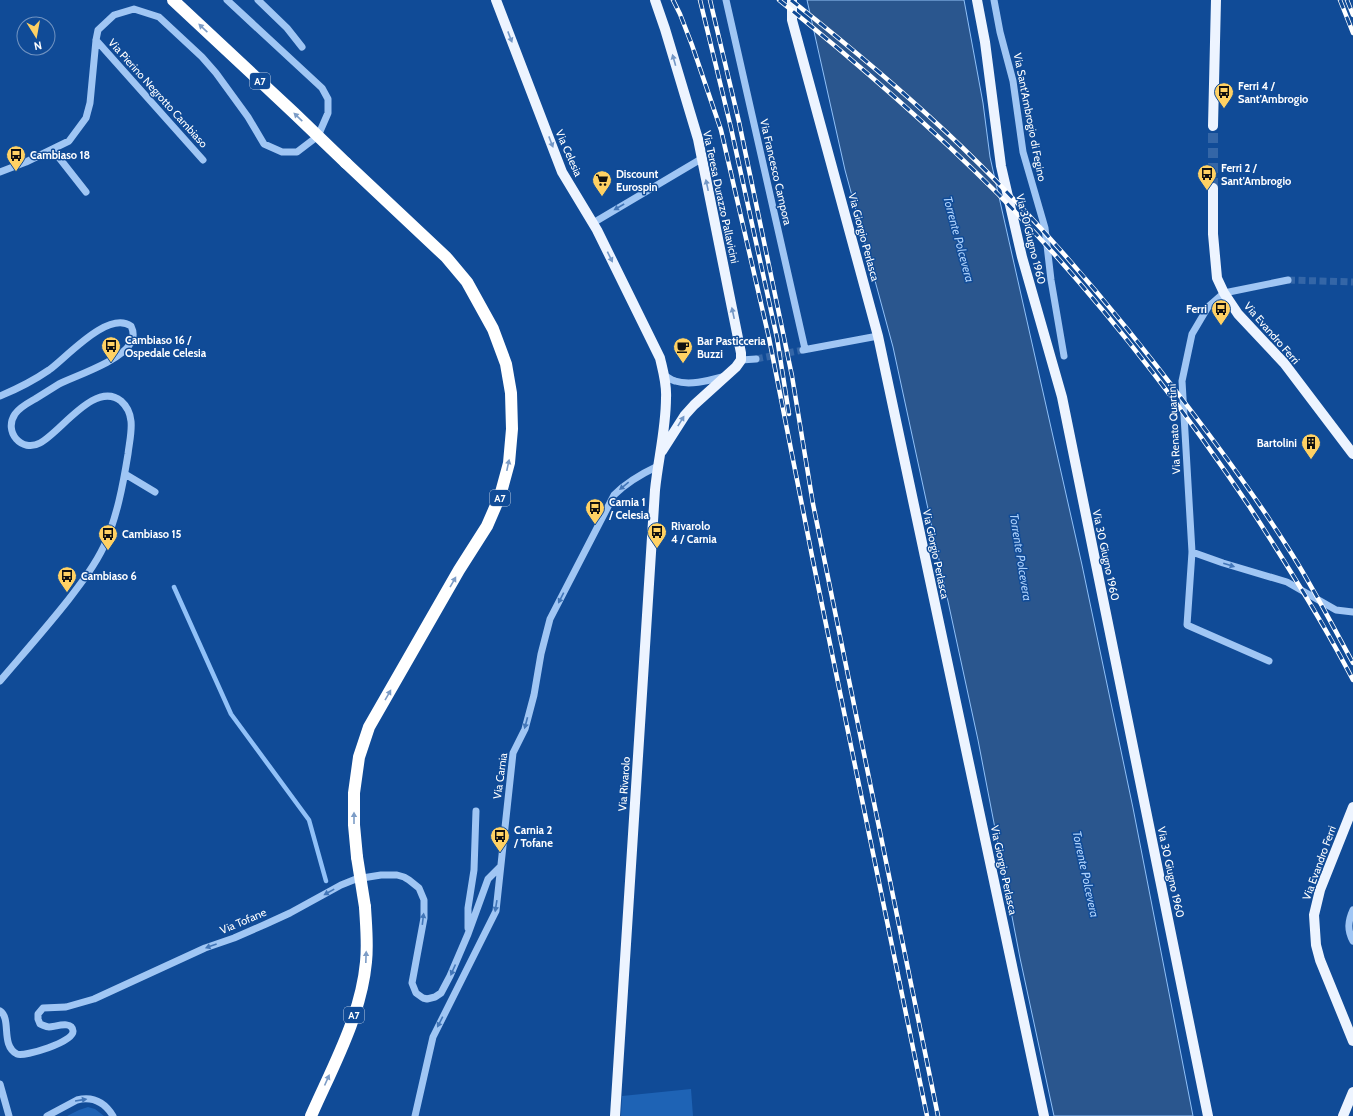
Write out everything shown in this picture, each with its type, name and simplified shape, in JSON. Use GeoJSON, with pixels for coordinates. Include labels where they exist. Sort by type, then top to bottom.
{"type":"FeatureCollection","features":[{"type":"Feature","properties":{"kind":"highway","name":"A7"},"geometry":{"type":"LineString","coordinates":[[173,0],[446,258],[467,282],[493,329],[506,364],[511,393],[512,429],[509,463],[500,496],[487,526],[459,570],[370,727],[359,757],[354,793],[354,825],[365,907],[366,961],[361,993],[349,1031],[311,1116]]}},
{"type":"Feature","properties":{"kind":"main road","name":"Via Celesia"},"geometry":{"type":"LineString","coordinates":[[496,0],[562,172],[593,223],[660,358],[664,375]]}},
{"type":"Feature","properties":{"kind":"main road","name":"Via Teresa Durazzo Pallavicini"},"geometry":{"type":"LineString","coordinates":[[655,0],[695,132],[740,341],[741,360]]}},
{"type":"Feature","properties":{"kind":"main road"},"geometry":{"type":"LineString","coordinates":[[787,0],[792,20]]}},
{"type":"Feature","properties":{"kind":"main road","name":"Via Giorgio Perlasca"},"geometry":{"type":"LineString","coordinates":[[792,0],[792,20],[878,336],[1044,1116]]}},
{"type":"Feature","properties":{"kind":"main road","name":"Via 30 Giugno 1960"},"geometry":{"type":"LineString","coordinates":[[977,0],[986,42],[1001,166],[1022,257],[1062,397],[1208,1116]]}},
{"type":"Feature","properties":{"kind":"main road"},"geometry":{"type":"LineString","coordinates":[[1213,126],[1216,0]]}},
{"type":"Feature","properties":{"kind":"main road","name":"Via Evandro Ferri"},"geometry":{"type":"LineString","coordinates":[[1213,188],[1213,234],[1216,270],[1217,278],[1224,293],[1238,314],[1284,363],[1353,454]]}},
{"type":"Feature","properties":{"kind":"main road"},"geometry":{"type":"LineString","coordinates":[[729,374],[741,360]]}},
{"type":"Feature","properties":{"kind":"main road","name":"Via Rivarolo"},"geometry":{"type":"LineString","coordinates":[[660,454],[685,415],[696,402],[729,374]]}},
{"type":"Feature","properties":{"kind":"main road","name":"Via Rivarolo"},"geometry":{"type":"LineString","coordinates":[[615,1116],[640,719],[658,466],[665,420],[666,397],[664,375]]}},
{"type":"Feature","properties":{"kind":"main road","name":"Via Evandro Ferri"},"geometry":{"type":"LineString","coordinates":[[1353,807],[1320,890],[1314,916],[1316,945],[1320,960],[1353,1041]]}},
{"type":"Feature","properties":{"kind":"main road"},"geometry":{"type":"LineString","coordinates":[[1343,1116],[1353,1092]]}},
{"type":"Feature","properties":{"kind":"street","name":"Via Pierino Negrotto Cambiaso"},"geometry":{"type":"LineString","coordinates":[[0,172],[53,150],[69,141],[86,118],[90,103],[98,30],[114,15],[134,9],[159,17],[202,57],[216,73],[248,117],[264,144],[282,152],[297,152],[318,136],[328,113],[328,99],[322,88],[227,0]]}},
{"type":"Feature","properties":{"kind":"street"},"geometry":{"type":"LineString","coordinates":[[258,0],[287,28],[302,47]]}},
{"type":"Feature","properties":{"kind":"street","name":"Via Francesco Campora"},"geometry":{"type":"LineString","coordinates":[[726,0],[804,349],[878,336]]}},
{"type":"Feature","properties":{"kind":"street","name":"Via Sant'Ambrogio di Fegino"},"geometry":{"type":"LineString","coordinates":[[994,0],[1000,32],[1013,81],[1023,152],[1045,228],[1051,280],[1064,356]]}},
{"type":"Feature","properties":{"kind":"street","name":"Via Pierino Negrotto Cambiaso"},"geometry":{"type":"LineString","coordinates":[[96,40],[203,160]]}},
{"type":"Feature","properties":{"kind":"street"},"geometry":{"type":"LineString","coordinates":[[53,150],[86,192]]}},
{"type":"Feature","properties":{"kind":"street"},"geometry":{"type":"LineString","coordinates":[[593,223],[701,159]]}},
{"type":"Feature","properties":{"kind":"street"},"geometry":{"type":"LineString","coordinates":[[1224,293],[1288,280]]}},
{"type":"Feature","properties":{"kind":"street","name":"Via Renato Quartini"},"geometry":{"type":"LineString","coordinates":[[1224,293],[1208,307],[1192,334],[1182,381],[1192,552],[1187,625],[1269,661]]}},
{"type":"Feature","properties":{"kind":"street"},"geometry":{"type":"LineString","coordinates":[[0,396],[28,384],[50,369],[98,330],[114,323],[124,322],[131,326],[133,334],[132,342],[126,348],[103,364],[59,385],[24,406],[14,415],[10,427],[14,436],[22,444],[35,445],[54,433],[90,402],[104,396],[113,397],[126,406],[131,419],[131,429],[119,504],[104,546],[92,566],[57,614],[0,681]]}},
{"type":"Feature","properties":{"kind":"street"},"geometry":{"type":"LineString","coordinates":[[741,360],[756,358]]}},
{"type":"Feature","properties":{"kind":"street"},"geometry":{"type":"LineString","coordinates":[[664,375],[676,381],[690,383],[704,382],[729,374]]}},
{"type":"Feature","properties":{"kind":"street","name":"Via Carnia"},"geometry":{"type":"LineString","coordinates":[[416,1116],[433,1037],[496,911],[513,753],[525,729],[534,695],[541,654],[550,619],[614,495],[624,485],[637,476],[658,466]]}},
{"type":"Feature","properties":{"kind":"street"},"geometry":{"type":"LineString","coordinates":[[125,474],[155,492]]}},
{"type":"Feature","properties":{"kind":"street"},"geometry":{"type":"LineString","coordinates":[[1192,552],[1287,582],[1336,610],[1353,612]]}},
{"type":"Feature","properties":{"kind":"street","name":"Via Tofane"},"geometry":{"type":"LineString","coordinates":[[468,934],[468,908],[474,870],[476,811]]}},
{"type":"Feature","properties":{"kind":"street","name":"Via Tofane"},"geometry":{"type":"LineString","coordinates":[[0,1011],[4,1016],[5,1040],[11,1049],[18,1054],[25,1054],[59,1044],[71,1037],[74,1032],[72,1027],[66,1025],[49,1027],[40,1024],[38,1014],[43,1008],[66,1007],[94,999],[205,948],[234,938],[290,913],[341,885],[356,879],[381,875],[397,875],[404,877],[415,883],[419,888],[424,900],[424,918],[412,983],[413,988],[419,996],[427,999],[435,997],[440,993],[450,976],[468,934],[488,879],[500,867]]}},
{"type":"Feature","properties":{"kind":"street"},"geometry":{"type":"LineString","coordinates":[[1353,910],[1348,928],[1353,941]]}},
{"type":"Feature","properties":{"kind":"street"},"geometry":{"type":"LineString","coordinates":[[0,1084],[9,1116]]}},
{"type":"Feature","properties":{"kind":"street"},"geometry":{"type":"LineString","coordinates":[[47,1116],[82,1098],[97,1100],[106,1106],[114,1116]]}},
{"type":"Feature","properties":{"kind":"shaded area"},"geometry":{"type":"Polygon","coordinates":[[[691,1089],[693,1116],[621,1116],[622,1096],[691,1089]]]}},
{"type":"Feature","properties":{"kind":"shaded area"},"geometry":{"type":"Polygon","coordinates":[[[88,1107],[95,1109],[104,1116],[67,1116],[79,1110],[88,1107]]]}},
{"type":"Feature","properties":{"kind":"water","name":"Torrente Polcevera"},"geometry":{"type":"Polygon","coordinates":[[[807,0],[964,0],[983,103],[990,157],[1082,565],[1133,808],[1193,1116],[1054,1116],[1020,958],[978,740],[893,347],[845,170],[807,0]]]}},
{"type":"Feature","properties":{"kind":"waterway"},"geometry":{"type":"LineString","coordinates":[[174,587],[231,714],[309,820],[326,881]]}},
{"type":"Feature","properties":{"kind":"tunnel"},"geometry":{"type":"LineString","coordinates":[[1213,126],[1213,188]]}},
{"type":"Feature","properties":{"kind":"tunnel"},"geometry":{"type":"LineString","coordinates":[[1288,280],[1353,282]]}},
{"type":"Feature","properties":{"kind":"tunnel"},"geometry":{"type":"LineString","coordinates":[[756,359],[803,350]]}},
{"type":"Feature","properties":{"kind":"railway"},"geometry":{"type":"LineString","coordinates":[[673,0],[692,45],[721,130],[769,338],[813,561],[927,1116]]}},
{"type":"Feature","properties":{"kind":"railway"},"geometry":{"type":"LineString","coordinates":[[700,0],[731,128],[777,338],[789,414]]}},
{"type":"Feature","properties":{"kind":"railway"},"geometry":{"type":"LineString","coordinates":[[710,0],[739,122],[792,376],[813,504],[938,1116]]}},
{"type":"Feature","properties":{"kind":"railway"},"geometry":{"type":"LineString","coordinates":[[779,0],[836,46],[972,168],[1032,230],[1099,305],[1192,424],[1249,506],[1303,592],[1353,680]]}},
{"type":"Feature","properties":{"kind":"railway"},"geometry":{"type":"LineString","coordinates":[[791,0],[870,64],[945,131],[1011,196],[1103,299],[1161,371],[1253,495],[1297,562],[1353,663]]}},
{"type":"Feature","properties":{"kind":"railway"},"geometry":{"type":"LineString","coordinates":[[1340,0],[1353,33]]}},
{"type":"Feature","properties":{"kind":"railway"},"geometry":{"type":"LineString","coordinates":[[1347,0],[1353,15]]}},
{"type":"Feature","properties":{"kind":"place","name":"Ferri 4 / Sant'Ambrogio"},"geometry":{"type":"Point","coordinates":[1224,109]}},
{"type":"Feature","properties":{"kind":"place","name":"Cambiaso 18"},"geometry":{"type":"Point","coordinates":[16,172]}},
{"type":"Feature","properties":{"kind":"place","name":"Ferri 2 / Sant'Ambrogio"},"geometry":{"type":"Point","coordinates":[1207,191]}},
{"type":"Feature","properties":{"kind":"place","name":"Discount Eurospin"},"geometry":{"type":"Point","coordinates":[602,197]}},
{"type":"Feature","properties":{"kind":"place","name":"Ferri"},"geometry":{"type":"Point","coordinates":[1221,326]}},
{"type":"Feature","properties":{"kind":"place","name":"Cambiaso 16 / Ospedale Celesia"},"geometry":{"type":"Point","coordinates":[111,363]}},
{"type":"Feature","properties":{"kind":"place","name":"Bar Pasticceria Buzzi"},"geometry":{"type":"Point","coordinates":[683,364]}},
{"type":"Feature","properties":{"kind":"place","name":"Bartolini"},"geometry":{"type":"Point","coordinates":[1311,460]}},
{"type":"Feature","properties":{"kind":"place","name":"Carnia 1 / Celesia"},"geometry":{"type":"Point","coordinates":[595,525]}},
{"type":"Feature","properties":{"kind":"place","name":"Rivarolo 4 / Carnia"},"geometry":{"type":"Point","coordinates":[657,549]}},
{"type":"Feature","properties":{"kind":"place","name":"Cambiaso 15"},"geometry":{"type":"Point","coordinates":[108,551]}},
{"type":"Feature","properties":{"kind":"place","name":"Cambiaso 6"},"geometry":{"type":"Point","coordinates":[67,593]}},
{"type":"Feature","properties":{"kind":"place","name":"Carnia 2 / Tofane"},"geometry":{"type":"Point","coordinates":[500,853]}}]}
